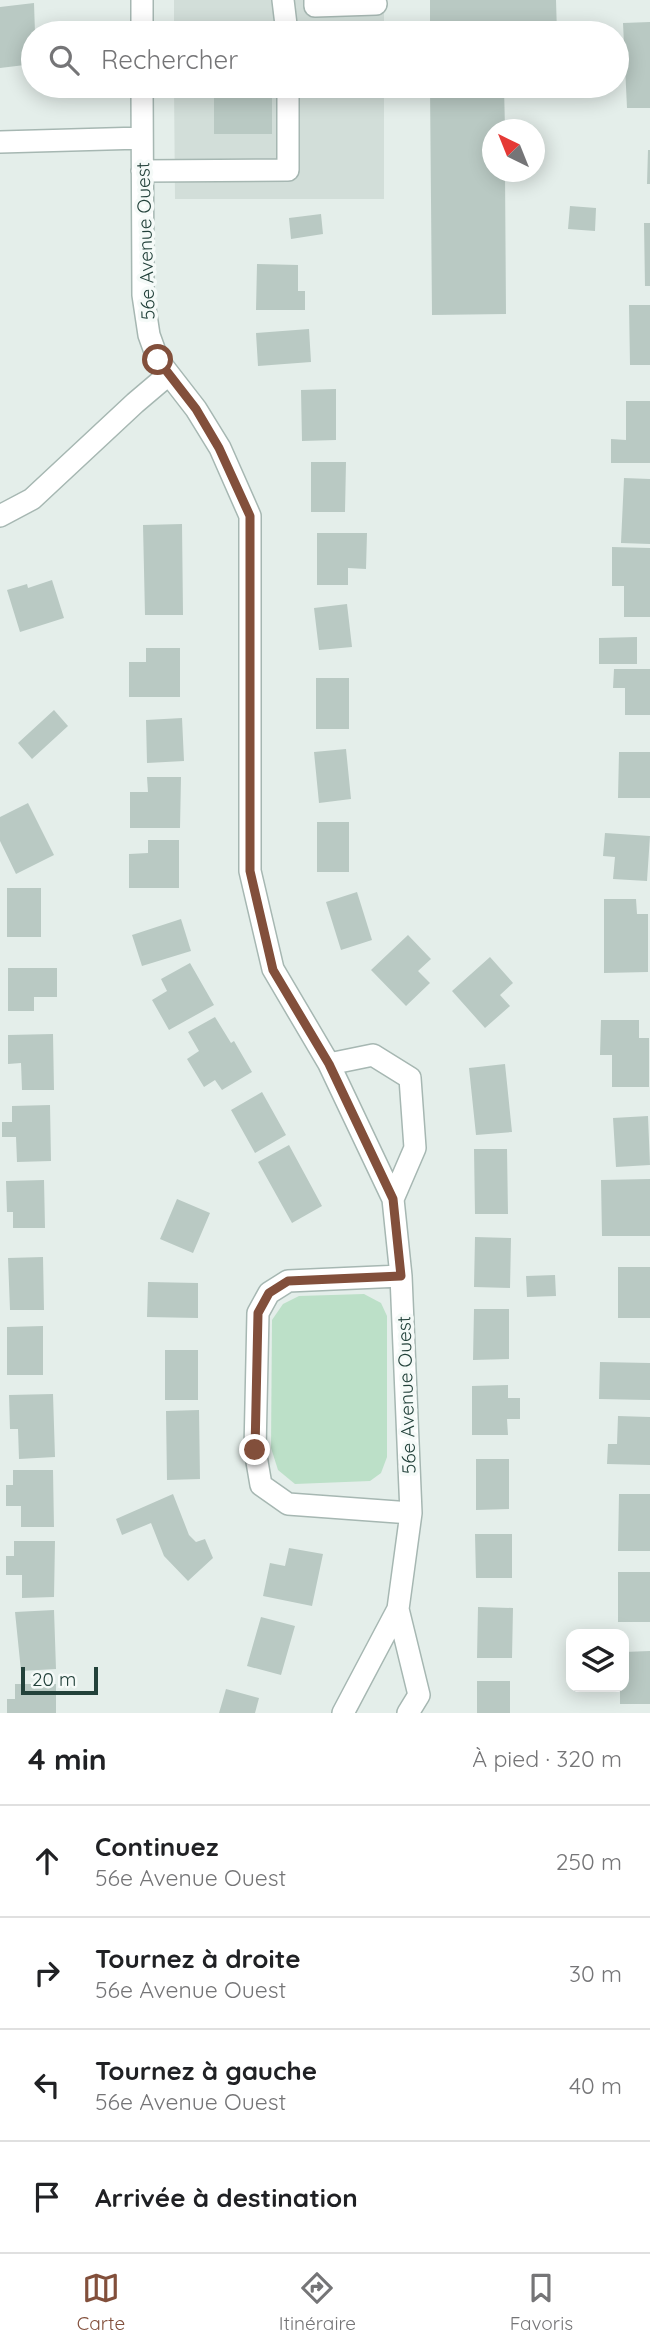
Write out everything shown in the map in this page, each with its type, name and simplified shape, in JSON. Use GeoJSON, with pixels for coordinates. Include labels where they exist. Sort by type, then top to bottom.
{"type":"FeatureCollection","features":[{"type":"Feature","properties":{"kind":"street"},"geometry":{"type":"LineString","coordinates":[[142,0],[142,21]]}},
{"type":"Feature","properties":{"kind":"street"},"geometry":{"type":"LineString","coordinates":[[283,0],[286,21]]}},
{"type":"Feature","properties":{"kind":"street"},"geometry":{"type":"LineString","coordinates":[[315,0],[315,6],[376,4]]}},
{"type":"Feature","properties":{"kind":"street","name":"56e Avenue Ouest"},"geometry":{"type":"LineString","coordinates":[[142,98],[144,307],[155,354],[168,375],[196,409],[219,448],[250,516],[250,871],[273,970],[329,1064],[393,1199],[401,1276],[411,1513],[398,1609],[343,1713]]}},
{"type":"Feature","properties":{"kind":"street"},"geometry":{"type":"LineString","coordinates":[[142,171],[288,170],[288,98]]}},
{"type":"Feature","properties":{"kind":"street"},"geometry":{"type":"LineString","coordinates":[[0,142],[142,138]]}},
{"type":"Feature","properties":{"kind":"street"},"geometry":{"type":"LineString","coordinates":[[0,516],[32,499],[168,375]]}},
{"type":"Feature","properties":{"kind":"street","name":"56e Avenue Ouest"},"geometry":{"type":"LineString","coordinates":[[329,1064],[373,1055],[410,1078],[415,1148],[393,1199]]}},
{"type":"Feature","properties":{"kind":"street"},"geometry":{"type":"LineString","coordinates":[[401,1276],[288,1281],[269,1293],[258,1313],[255,1450],[261,1485],[288,1504],[411,1513]]}},
{"type":"Feature","properties":{"kind":"street","name":"56e Avenue Ouest"},"geometry":{"type":"LineString","coordinates":[[398,1609],[419,1695],[408,1713]]}},
{"type":"Feature","properties":{"kind":"shaded area"},"geometry":{"type":"Polygon","coordinates":[[[174,0],[384,0],[384,21],[174,21],[174,0]]]}},
{"type":"Feature","properties":{"kind":"shaded area"},"geometry":{"type":"Polygon","coordinates":[[[174,98],[384,98],[384,199],[175,199],[174,98]]]}},
{"type":"Feature","properties":{"kind":"green space"},"geometry":{"type":"Polygon","coordinates":[[[364,1294],[381,1303],[387,1316],[387,1457],[381,1473],[370,1481],[295,1484],[278,1470],[271,1448],[272,1320],[283,1304],[299,1296],[364,1294]]]}},
{"type":"Feature","properties":{"kind":"building"},"geometry":{"type":"Polygon","coordinates":[[[430,0],[556,0],[557,21],[430,21],[430,0]]]}},
{"type":"Feature","properties":{"kind":"building"},"geometry":{"type":"Polygon","coordinates":[[[34,3],[35,21],[21,21],[21,65],[0,68],[0,7],[34,3]]]}},
{"type":"Feature","properties":{"kind":"building"},"geometry":{"type":"Polygon","coordinates":[[[650,22],[650,108],[627,108],[629,23],[650,22]]]}},
{"type":"Feature","properties":{"kind":"building"},"geometry":{"type":"Polygon","coordinates":[[[214,98],[272,98],[272,134],[214,134],[214,98]]]}},
{"type":"Feature","properties":{"kind":"building"},"geometry":{"type":"Polygon","coordinates":[[[430,98],[504,98],[505,119],[482,119],[482,182],[505,182],[506,314],[432,315],[430,98]]]}},
{"type":"Feature","properties":{"kind":"building"},"geometry":{"type":"Polygon","coordinates":[[[650,150],[650,184],[647,184],[650,150]]]}},
{"type":"Feature","properties":{"kind":"building"},"geometry":{"type":"Polygon","coordinates":[[[570,206],[596,208],[595,231],[568,229],[570,206]]]}},
{"type":"Feature","properties":{"kind":"building"},"geometry":{"type":"Polygon","coordinates":[[[321,214],[323,234],[291,239],[289,218],[321,214]]]}},
{"type":"Feature","properties":{"kind":"building"},"geometry":{"type":"Polygon","coordinates":[[[644,223],[650,223],[650,286],[645,286],[644,223]]]}},
{"type":"Feature","properties":{"kind":"building"},"geometry":{"type":"Polygon","coordinates":[[[257,264],[298,265],[298,291],[305,291],[305,310],[256,310],[257,264]]]}},
{"type":"Feature","properties":{"kind":"building"},"geometry":{"type":"Polygon","coordinates":[[[629,305],[650,305],[650,365],[630,365],[629,305]]]}},
{"type":"Feature","properties":{"kind":"building"},"geometry":{"type":"Polygon","coordinates":[[[309,329],[311,362],[258,366],[256,333],[309,329]]]}},
{"type":"Feature","properties":{"kind":"building"},"geometry":{"type":"Polygon","coordinates":[[[336,389],[336,440],[302,441],[301,390],[336,389]]]}},
{"type":"Feature","properties":{"kind":"building"},"geometry":{"type":"Polygon","coordinates":[[[626,401],[650,401],[650,463],[611,463],[611,439],[626,440],[626,401]]]}},
{"type":"Feature","properties":{"kind":"building"},"geometry":{"type":"Polygon","coordinates":[[[311,462],[346,462],[345,512],[311,512],[311,462]]]}},
{"type":"Feature","properties":{"kind":"building"},"geometry":{"type":"Polygon","coordinates":[[[624,478],[650,479],[650,544],[621,543],[624,478]]]}},
{"type":"Feature","properties":{"kind":"building"},"geometry":{"type":"Polygon","coordinates":[[[182,524],[183,615],[145,615],[143,525],[182,524]]]}},
{"type":"Feature","properties":{"kind":"building"},"geometry":{"type":"Polygon","coordinates":[[[317,533],[367,533],[366,569],[348,568],[348,585],[317,585],[317,533]]]}},
{"type":"Feature","properties":{"kind":"building"},"geometry":{"type":"Polygon","coordinates":[[[612,547],[650,548],[650,617],[624,617],[624,586],[612,586],[612,547]]]}},
{"type":"Feature","properties":{"kind":"building"},"geometry":{"type":"Polygon","coordinates":[[[52,580],[64,618],[20,632],[7,590],[27,584],[28,588],[52,580]]]}},
{"type":"Feature","properties":{"kind":"building"},"geometry":{"type":"Polygon","coordinates":[[[347,604],[352,647],[319,650],[314,608],[347,604]]]}},
{"type":"Feature","properties":{"kind":"building"},"geometry":{"type":"Polygon","coordinates":[[[637,637],[637,664],[599,664],[599,638],[637,637]]]}},
{"type":"Feature","properties":{"kind":"building"},"geometry":{"type":"Polygon","coordinates":[[[146,648],[180,648],[180,697],[129,697],[129,662],[146,662],[146,648]]]}},
{"type":"Feature","properties":{"kind":"building"},"geometry":{"type":"Polygon","coordinates":[[[614,669],[650,669],[650,715],[625,715],[625,688],[613,688],[614,669]]]}},
{"type":"Feature","properties":{"kind":"building"},"geometry":{"type":"Polygon","coordinates":[[[316,678],[349,678],[349,729],[316,729],[316,678]]]}},
{"type":"Feature","properties":{"kind":"building"},"geometry":{"type":"Polygon","coordinates":[[[54,710],[68,726],[32,759],[18,743],[54,710]]]}},
{"type":"Feature","properties":{"kind":"building"},"geometry":{"type":"Polygon","coordinates":[[[182,718],[184,761],[147,763],[146,720],[182,718]]]}},
{"type":"Feature","properties":{"kind":"building"},"geometry":{"type":"Polygon","coordinates":[[[346,749],[351,799],[319,803],[314,752],[346,749]]]}},
{"type":"Feature","properties":{"kind":"building"},"geometry":{"type":"Polygon","coordinates":[[[619,752],[650,752],[650,798],[618,798],[619,752]]]}},
{"type":"Feature","properties":{"kind":"building"},"geometry":{"type":"Polygon","coordinates":[[[147,777],[181,777],[180,828],[130,828],[130,792],[148,792],[147,777]]]}},
{"type":"Feature","properties":{"kind":"building"},"geometry":{"type":"Polygon","coordinates":[[[28,803],[54,855],[16,874],[0,841],[0,817],[28,803]]]}},
{"type":"Feature","properties":{"kind":"building"},"geometry":{"type":"Polygon","coordinates":[[[317,822],[349,822],[349,872],[317,872],[317,822]]]}},
{"type":"Feature","properties":{"kind":"building"},"geometry":{"type":"Polygon","coordinates":[[[605,833],[650,836],[647,881],[613,879],[615,857],[603,856],[605,833]]]}},
{"type":"Feature","properties":{"kind":"building"},"geometry":{"type":"Polygon","coordinates":[[[148,840],[179,840],[179,888],[129,888],[129,854],[148,853],[148,840]]]}},
{"type":"Feature","properties":{"kind":"building"},"geometry":{"type":"Polygon","coordinates":[[[7,888],[41,888],[41,937],[7,937],[7,888]]]}},
{"type":"Feature","properties":{"kind":"building"},"geometry":{"type":"Polygon","coordinates":[[[357,892],[372,940],[341,950],[326,902],[357,892]]]}},
{"type":"Feature","properties":{"kind":"building"},"geometry":{"type":"Polygon","coordinates":[[[604,899],[636,899],[637,914],[648,914],[648,972],[604,973],[604,899]]]}},
{"type":"Feature","properties":{"kind":"building"},"geometry":{"type":"Polygon","coordinates":[[[181,919],[191,951],[142,966],[132,935],[181,919]]]}},
{"type":"Feature","properties":{"kind":"building"},"geometry":{"type":"Polygon","coordinates":[[[408,935],[431,959],[418,971],[430,983],[406,1006],[371,970],[408,935]]]}},
{"type":"Feature","properties":{"kind":"building"},"geometry":{"type":"Polygon","coordinates":[[[490,957],[513,983],[500,995],[510,1006],[485,1028],[452,991],[490,957]]]}},
{"type":"Feature","properties":{"kind":"building"},"geometry":{"type":"Polygon","coordinates":[[[190,963],[214,1005],[169,1030],[152,1000],[167,991],[161,979],[190,963]]]}},
{"type":"Feature","properties":{"kind":"building"},"geometry":{"type":"Polygon","coordinates":[[[8,968],[57,968],[57,997],[34,997],[34,1011],[8,1011],[8,968]]]}},
{"type":"Feature","properties":{"kind":"building"},"geometry":{"type":"Polygon","coordinates":[[[215,1017],[231,1043],[234,1041],[252,1072],[222,1090],[215,1080],[204,1087],[187,1059],[199,1051],[188,1032],[215,1017]]]}},
{"type":"Feature","properties":{"kind":"building"},"geometry":{"type":"Polygon","coordinates":[[[601,1020],[639,1020],[639,1038],[649,1038],[649,1087],[612,1087],[612,1055],[600,1055],[601,1020]]]}},
{"type":"Feature","properties":{"kind":"building"},"geometry":{"type":"Polygon","coordinates":[[[53,1034],[54,1090],[22,1090],[21,1063],[8,1064],[8,1035],[53,1034]]]}},
{"type":"Feature","properties":{"kind":"building"},"geometry":{"type":"Polygon","coordinates":[[[505,1064],[512,1132],[476,1135],[469,1068],[505,1064]]]}},
{"type":"Feature","properties":{"kind":"building"},"geometry":{"type":"Polygon","coordinates":[[[262,1092],[286,1135],[255,1153],[231,1110],[262,1092]]]}},
{"type":"Feature","properties":{"kind":"building"},"geometry":{"type":"Polygon","coordinates":[[[50,1105],[51,1161],[17,1162],[16,1137],[2,1137],[2,1122],[12,1122],[12,1106],[50,1105]]]}},
{"type":"Feature","properties":{"kind":"building"},"geometry":{"type":"Polygon","coordinates":[[[648,1116],[650,1165],[616,1167],[613,1118],[648,1116]]]}},
{"type":"Feature","properties":{"kind":"building"},"geometry":{"type":"Polygon","coordinates":[[[289,1145],[322,1206],[292,1223],[258,1162],[289,1145]]]}},
{"type":"Feature","properties":{"kind":"building"},"geometry":{"type":"Polygon","coordinates":[[[474,1149],[507,1149],[508,1214],[475,1214],[474,1149]]]}},
{"type":"Feature","properties":{"kind":"building"},"geometry":{"type":"Polygon","coordinates":[[[650,1179],[650,1236],[602,1236],[601,1180],[650,1179]]]}},
{"type":"Feature","properties":{"kind":"building"},"geometry":{"type":"Polygon","coordinates":[[[44,1180],[45,1228],[13,1228],[13,1212],[7,1212],[6,1181],[44,1180]]]}},
{"type":"Feature","properties":{"kind":"building"},"geometry":{"type":"Polygon","coordinates":[[[177,1199],[210,1213],[193,1253],[160,1239],[177,1199]]]}},
{"type":"Feature","properties":{"kind":"building"},"geometry":{"type":"Polygon","coordinates":[[[475,1237],[511,1238],[510,1288],[474,1287],[475,1237]]]}},
{"type":"Feature","properties":{"kind":"building"},"geometry":{"type":"Polygon","coordinates":[[[43,1257],[44,1310],[10,1310],[8,1258],[43,1257]]]}},
{"type":"Feature","properties":{"kind":"building"},"geometry":{"type":"Polygon","coordinates":[[[618,1267],[650,1267],[650,1318],[618,1318],[618,1267]]]}},
{"type":"Feature","properties":{"kind":"building"},"geometry":{"type":"Polygon","coordinates":[[[555,1275],[556,1296],[527,1297],[526,1276],[555,1275]]]}},
{"type":"Feature","properties":{"kind":"building"},"geometry":{"type":"Polygon","coordinates":[[[148,1282],[198,1283],[198,1318],[147,1317],[148,1282]]]}},
{"type":"Feature","properties":{"kind":"building"},"geometry":{"type":"Polygon","coordinates":[[[474,1309],[509,1309],[509,1359],[473,1360],[474,1309]]]}},
{"type":"Feature","properties":{"kind":"building"},"geometry":{"type":"Polygon","coordinates":[[[43,1326],[43,1375],[7,1375],[7,1327],[43,1326]]]}},
{"type":"Feature","properties":{"kind":"building"},"geometry":{"type":"Polygon","coordinates":[[[165,1350],[198,1350],[198,1400],[165,1400],[165,1350]]]}},
{"type":"Feature","properties":{"kind":"building"},"geometry":{"type":"Polygon","coordinates":[[[600,1362],[650,1363],[650,1400],[599,1399],[600,1362]]]}},
{"type":"Feature","properties":{"kind":"building"},"geometry":{"type":"Polygon","coordinates":[[[508,1385],[508,1398],[520,1398],[520,1419],[507,1419],[508,1435],[472,1435],[472,1386],[508,1385]]]}},
{"type":"Feature","properties":{"kind":"building"},"geometry":{"type":"Polygon","coordinates":[[[53,1394],[55,1457],[19,1459],[18,1429],[10,1429],[9,1395],[53,1394]]]}},
{"type":"Feature","properties":{"kind":"building"},"geometry":{"type":"Polygon","coordinates":[[[199,1410],[200,1479],[167,1480],[166,1411],[199,1410]]]}},
{"type":"Feature","properties":{"kind":"building"},"geometry":{"type":"Polygon","coordinates":[[[618,1416],[650,1417],[650,1465],[607,1464],[608,1444],[617,1444],[618,1416]]]}},
{"type":"Feature","properties":{"kind":"building"},"geometry":{"type":"Polygon","coordinates":[[[476,1459],[509,1459],[509,1509],[476,1510],[476,1459]]]}},
{"type":"Feature","properties":{"kind":"building"},"geometry":{"type":"Polygon","coordinates":[[[13,1470],[53,1470],[54,1527],[21,1527],[21,1506],[6,1506],[6,1485],[13,1485],[13,1470]]]}},
{"type":"Feature","properties":{"kind":"building"},"geometry":{"type":"Polygon","coordinates":[[[173,1494],[189,1535],[196,1542],[205,1539],[213,1558],[188,1581],[164,1556],[151,1523],[122,1535],[116,1519],[173,1494]]]}},
{"type":"Feature","properties":{"kind":"building"},"geometry":{"type":"Polygon","coordinates":[[[619,1494],[650,1494],[650,1551],[618,1551],[619,1494]]]}},
{"type":"Feature","properties":{"kind":"building"},"geometry":{"type":"Polygon","coordinates":[[[475,1534],[512,1534],[512,1578],[476,1578],[475,1534]]]}},
{"type":"Feature","properties":{"kind":"building"},"geometry":{"type":"Polygon","coordinates":[[[14,1541],[55,1541],[54,1597],[22,1598],[22,1575],[6,1575],[6,1556],[14,1556],[14,1541]]]}},
{"type":"Feature","properties":{"kind":"building"},"geometry":{"type":"Polygon","coordinates":[[[289,1548],[323,1554],[312,1606],[263,1596],[270,1563],[285,1566],[289,1548]]]}},
{"type":"Feature","properties":{"kind":"building"},"geometry":{"type":"Polygon","coordinates":[[[618,1572],[650,1572],[650,1622],[618,1622],[618,1572]]]}},
{"type":"Feature","properties":{"kind":"building"},"geometry":{"type":"Polygon","coordinates":[[[478,1607],[513,1608],[512,1658],[477,1658],[478,1607]]]}},
{"type":"Feature","properties":{"kind":"building"},"geometry":{"type":"Polygon","coordinates":[[[54,1610],[56,1669],[21,1671],[15,1612],[54,1610]]]}},
{"type":"Feature","properties":{"kind":"building"},"geometry":{"type":"Polygon","coordinates":[[[261,1617],[295,1626],[281,1675],[247,1666],[261,1617]]]}},
{"type":"Feature","properties":{"kind":"building"},"geometry":{"type":"Polygon","coordinates":[[[650,1651],[650,1704],[620,1704],[620,1692],[629,1692],[629,1652],[650,1651]]]}},
{"type":"Feature","properties":{"kind":"building"},"geometry":{"type":"Polygon","coordinates":[[[477,1681],[510,1681],[510,1713],[477,1713],[477,1681]]]}},
{"type":"Feature","properties":{"kind":"building"},"geometry":{"type":"Polygon","coordinates":[[[15,1684],[56,1684],[56,1713],[7,1713],[7,1699],[15,1699],[15,1684]]]}},
{"type":"Feature","properties":{"kind":"building"},"geometry":{"type":"Polygon","coordinates":[[[226,1689],[259,1698],[255,1713],[219,1713],[226,1689]]]}},
{"type":"Feature","properties":{"kind":"route"},"geometry":{"type":"LineString","coordinates":[[158,360],[196,409],[219,448],[250,516],[250,871],[273,970],[329,1064],[393,1199],[401,1276],[288,1281],[269,1293],[258,1313],[255,1450]]}}]}
